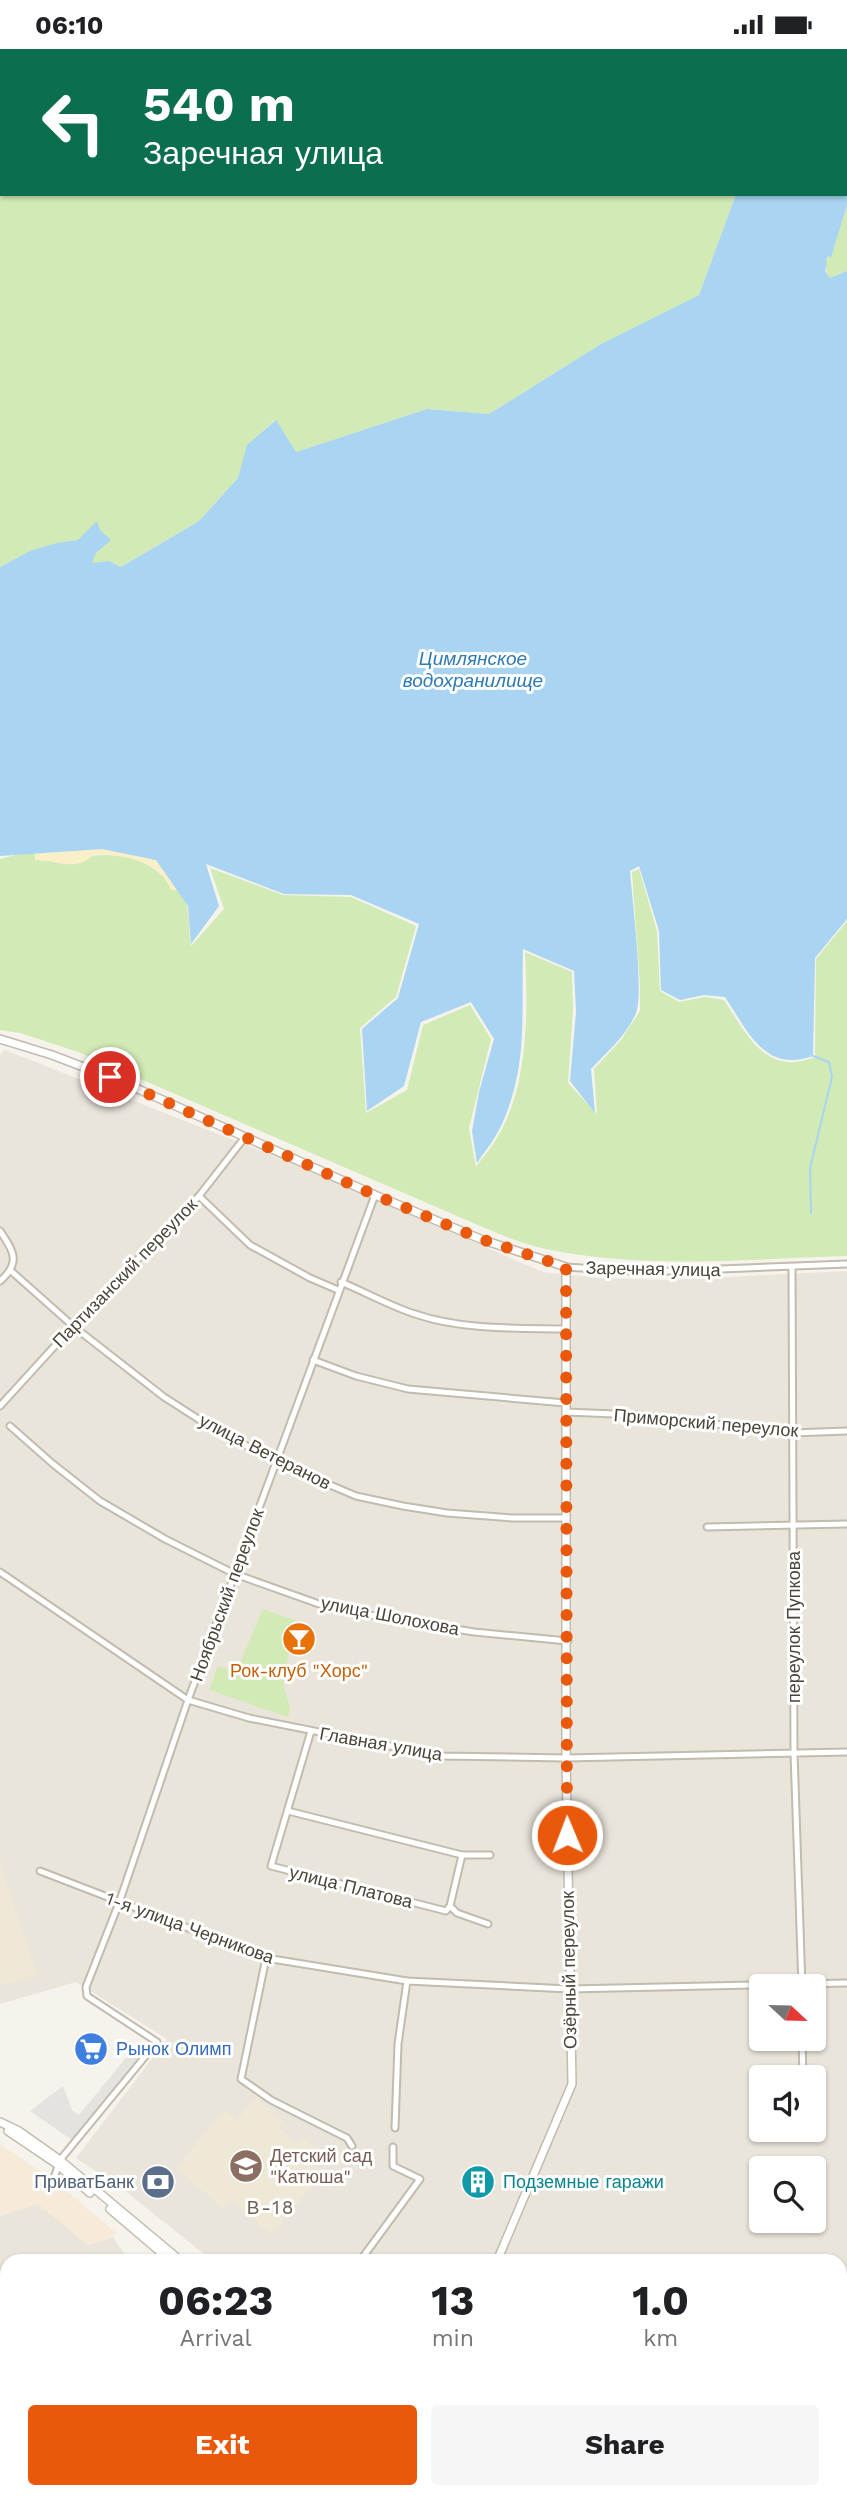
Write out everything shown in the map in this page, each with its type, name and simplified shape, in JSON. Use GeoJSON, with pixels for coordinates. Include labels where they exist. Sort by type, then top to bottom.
{"type":"FeatureCollection","features":[{"type":"Feature","properties":{"kind":"street","name":"Заречная улица"},"geometry":{"type":"LineString","coordinates":[[0,1039],[120,1081],[375,1195],[484,1240],[566,1267],[645,1272],[847,1264]]}},
{"type":"Feature","properties":{"kind":"street","name":"Партизанский переулок"},"geometry":{"type":"LineString","coordinates":[[0,1406],[199,1196],[245,1136]]}},
{"type":"Feature","properties":{"kind":"street","name":"Ноябрьский переулок"},"geometry":{"type":"LineString","coordinates":[[58,2162],[157,2042],[87,1997],[86,1987],[119,1903],[188,1700],[375,1195]]}},
{"type":"Feature","properties":{"kind":"street"},"geometry":{"type":"LineString","coordinates":[[199,1196],[250,1245],[338,1290]]}},
{"type":"Feature","properties":{"kind":"street"},"geometry":{"type":"LineString","coordinates":[[0,1231],[12,1248],[11,1271],[0,1281]]}},
{"type":"Feature","properties":{"kind":"street","name":"Озёрный переулок"},"geometry":{"type":"LineString","coordinates":[[502,2254],[555,2131],[556,2122],[572,2084],[566,1758],[566,1267]]}},
{"type":"Feature","properties":{"kind":"street","name":"переулок Пупкова"},"geometry":{"type":"LineString","coordinates":[[792,1267],[795,1595],[793,1753],[802,1974]]}},
{"type":"Feature","properties":{"kind":"street","name":"улица Ветеранов"},"geometry":{"type":"LineString","coordinates":[[11,1271],[73,1326],[164,1397],[220,1433],[276,1461],[356,1496],[403,1506],[447,1513],[512,1518],[566,1518]]}},
{"type":"Feature","properties":{"kind":"street"},"geometry":{"type":"LineString","coordinates":[[341,1282],[415,1314],[443,1322],[565,1329]]}},
{"type":"Feature","properties":{"kind":"street"},"geometry":{"type":"LineString","coordinates":[[313,1360],[356,1376],[408,1389],[565,1403]]}},
{"type":"Feature","properties":{"kind":"street","name":"Приморский переулок"},"geometry":{"type":"LineString","coordinates":[[566,1412],[639,1415],[792,1433],[847,1431]]}},
{"type":"Feature","properties":{"kind":"street","name":"улица Шолохова"},"geometry":{"type":"LineString","coordinates":[[10,1426],[100,1501],[165,1539],[235,1574],[333,1609],[474,1632],[568,1641]]}},
{"type":"Feature","properties":{"kind":"street"},"geometry":{"type":"LineString","coordinates":[[707,1527],[847,1524]]}},
{"type":"Feature","properties":{"kind":"street","name":"Главная улица"},"geometry":{"type":"LineString","coordinates":[[0,1572],[188,1700],[249,1718],[440,1756],[566,1758],[847,1752]]}},
{"type":"Feature","properties":{"kind":"street","name":"улица Платова"},"geometry":{"type":"LineString","coordinates":[[311,1731],[271,1866],[448,1909]]}},
{"type":"Feature","properties":{"kind":"street"},"geometry":{"type":"LineString","coordinates":[[288,1811],[462,1854],[490,1855]]}},
{"type":"Feature","properties":{"kind":"street"},"geometry":{"type":"LineString","coordinates":[[462,1854],[448,1909],[488,1924]]}},
{"type":"Feature","properties":{"kind":"street","name":"1-я улица Черникова"},"geometry":{"type":"LineString","coordinates":[[40,1871],[266,1958],[407,1982],[569,1989],[749,1986]]}},
{"type":"Feature","properties":{"kind":"street"},"geometry":{"type":"LineString","coordinates":[[266,1958],[241,2079],[271,2100],[347,2138],[352,2147]]}},
{"type":"Feature","properties":{"kind":"street"},"geometry":{"type":"LineString","coordinates":[[395,2128],[398,2044],[407,1982]]}},
{"type":"Feature","properties":{"kind":"street","name":"1-я улица Черникова"},"geometry":{"type":"LineString","coordinates":[[826,1984],[847,1983]]}},
{"type":"Feature","properties":{"kind":"street"},"geometry":{"type":"LineString","coordinates":[[0,2125],[19,2131],[172,2254]]}},
{"type":"Feature","properties":{"kind":"street"},"geometry":{"type":"LineString","coordinates":[[365,2254],[420,2179],[393,2167],[393,2147]]}},
{"type":"Feature","properties":{"kind":"street"},"geometry":{"type":"LineString","coordinates":[[53,2181],[58,2162]]}},
{"type":"Feature","properties":{"kind":"street"},"geometry":{"type":"LineString","coordinates":[[58,2162],[163,2254]]}},
{"type":"Feature","properties":{"kind":"shaded area"},"geometry":{"type":"Polygon","coordinates":[[[5,1050],[276,1157],[543,1272],[599,1278],[666,1280],[847,1271],[847,2254],[204,2254],[120,2187],[76,2158],[167,2039],[76,1982],[0,2004],[0,1055],[5,1050]]]}},
{"type":"Feature","properties":{"kind":"shaded area"},"geometry":{"type":"Polygon","coordinates":[[[0,1862],[37,1975],[0,1986],[0,1862]]]}},
{"type":"Feature","properties":{"kind":"shaded area"},"geometry":{"type":"Polygon","coordinates":[[[130,2053],[138,2059],[72,2140],[30,2111],[63,2086],[72,2110],[79,2115],[130,2053]]]}},
{"type":"Feature","properties":{"kind":"shaded area","name":"Детский сад \"Катюша\""},"geometry":{"type":"Polygon","coordinates":[[[256,2098],[283,2121],[278,2127],[298,2144],[304,2138],[322,2153],[313,2164],[323,2173],[271,2234],[232,2201],[224,2209],[176,2168],[225,2110],[237,2120],[256,2098]]]}},
{"type":"Feature","properties":{"kind":"shaded area"},"geometry":{"type":"Polygon","coordinates":[[[0,2144],[55,2181],[116,2233],[113,2237],[88,2245],[38,2204],[0,2216],[0,2144]]]}},
{"type":"Feature","properties":{"kind":"shaded area"},"geometry":{"type":"Polygon","coordinates":[[[38,2204],[88,2245],[113,2237],[124,2254],[0,2254],[0,2216],[38,2204]]]}},
{"type":"Feature","properties":{"kind":"green space"},"geometry":{"type":"Polygon","coordinates":[[[0,196],[735,196],[699,295],[601,344],[489,414],[427,409],[296,452],[275,420],[248,445],[238,478],[199,521],[121,567],[109,561],[91,564],[96,553],[79,540],[38,549],[0,567],[0,196]]]}},
{"type":"Feature","properties":{"kind":"green space"},"geometry":{"type":"Polygon","coordinates":[[[847,205],[847,271],[830,278],[826,271],[826,262],[828,256],[831,257],[847,205]]]}},
{"type":"Feature","properties":{"kind":"green space"},"geometry":{"type":"Polygon","coordinates":[[[35,850],[35,860],[103,855],[134,859],[150,866],[182,892],[188,911],[191,946],[224,909],[210,868],[283,895],[351,897],[416,926],[396,997],[360,1028],[366,1113],[407,1090],[423,1025],[470,1005],[491,1039],[469,1128],[476,1167],[506,1120],[520,1074],[526,1024],[525,952],[572,972],[573,1010],[568,1083],[597,1114],[594,1069],[621,1040],[640,1011],[632,872],[639,869],[657,931],[660,991],[679,1002],[705,997],[724,1000],[750,1039],[771,1057],[783,1061],[798,1062],[815,1057],[816,959],[847,921],[847,1256],[655,1261],[579,1255],[541,1248],[488,1229],[78,1052],[20,1033],[0,1030],[0,859],[35,850]]]}},
{"type":"Feature","properties":{"kind":"green space"},"geometry":{"type":"Polygon","coordinates":[[[263,1609],[295,1620],[283,1684],[290,1708],[288,1717],[209,1690],[218,1666],[236,1672],[263,1609]]]}},
{"type":"Feature","properties":{"kind":"sand"},"geometry":{"type":"Polygon","coordinates":[[[153,846],[182,891],[171,890],[158,872],[129,858],[95,854],[87,860],[73,864],[35,860],[35,850],[153,846]]]}},
{"type":"Feature","properties":{"kind":"water","name":"Цимлянское водохранилище"},"geometry":{"type":"Polygon","coordinates":[[[735,196],[847,196],[847,205],[831,258],[828,256],[826,260],[825,271],[830,278],[847,271],[847,919],[815,958],[813,1056],[796,1060],[782,1059],[770,1054],[750,1035],[725,997],[704,995],[680,1000],[661,990],[659,931],[639,866],[630,871],[638,967],[638,1003],[627,1029],[591,1069],[595,1113],[570,1081],[576,1012],[574,971],[523,949],[522,1039],[516,1082],[501,1126],[477,1163],[472,1131],[479,1092],[494,1039],[471,1002],[421,1022],[404,1086],[367,1111],[362,1029],[398,998],[419,924],[351,895],[284,894],[206,864],[219,906],[191,944],[188,906],[156,860],[102,849],[0,856],[0,567],[30,551],[78,540],[97,521],[100,530],[111,540],[96,553],[92,563],[109,561],[121,567],[199,521],[238,478],[247,445],[276,420],[296,452],[427,409],[489,414],[601,344],[699,295],[735,196]]]}},
{"type":"Feature","properties":{"kind":"waterway"},"geometry":{"type":"LineString","coordinates":[[811,1213],[810,1168],[832,1077],[829,1062],[813,1056]]}},
{"type":"Feature","properties":{"kind":"place","name":"Рок-клуб \"Хорс\""},"geometry":{"type":"Point","coordinates":[299,1639]}},
{"type":"Feature","properties":{"kind":"place","name":"Рынок Олимп"},"geometry":{"type":"Point","coordinates":[91,2049]}},
{"type":"Feature","properties":{"kind":"place","name":"Детский сад \"Катюша\""},"geometry":{"type":"Point","coordinates":[246,2166]}},
{"type":"Feature","properties":{"kind":"place","name":"ПриватБанк"},"geometry":{"type":"Point","coordinates":[158,2182]}},
{"type":"Feature","properties":{"kind":"place","name":"Подземные гаражи"},"geometry":{"type":"Point","coordinates":[478,2182]}},
{"type":"Feature","properties":{"kind":"district","name":"В-18"},"geometry":{"type":"Point","coordinates":[271,2207]}},
{"type":"Feature","properties":{"kind":"route"},"geometry":{"type":"LineString","coordinates":[[110,1077],[375,1195],[484,1240],[566,1267],[567,1835]]}}]}
